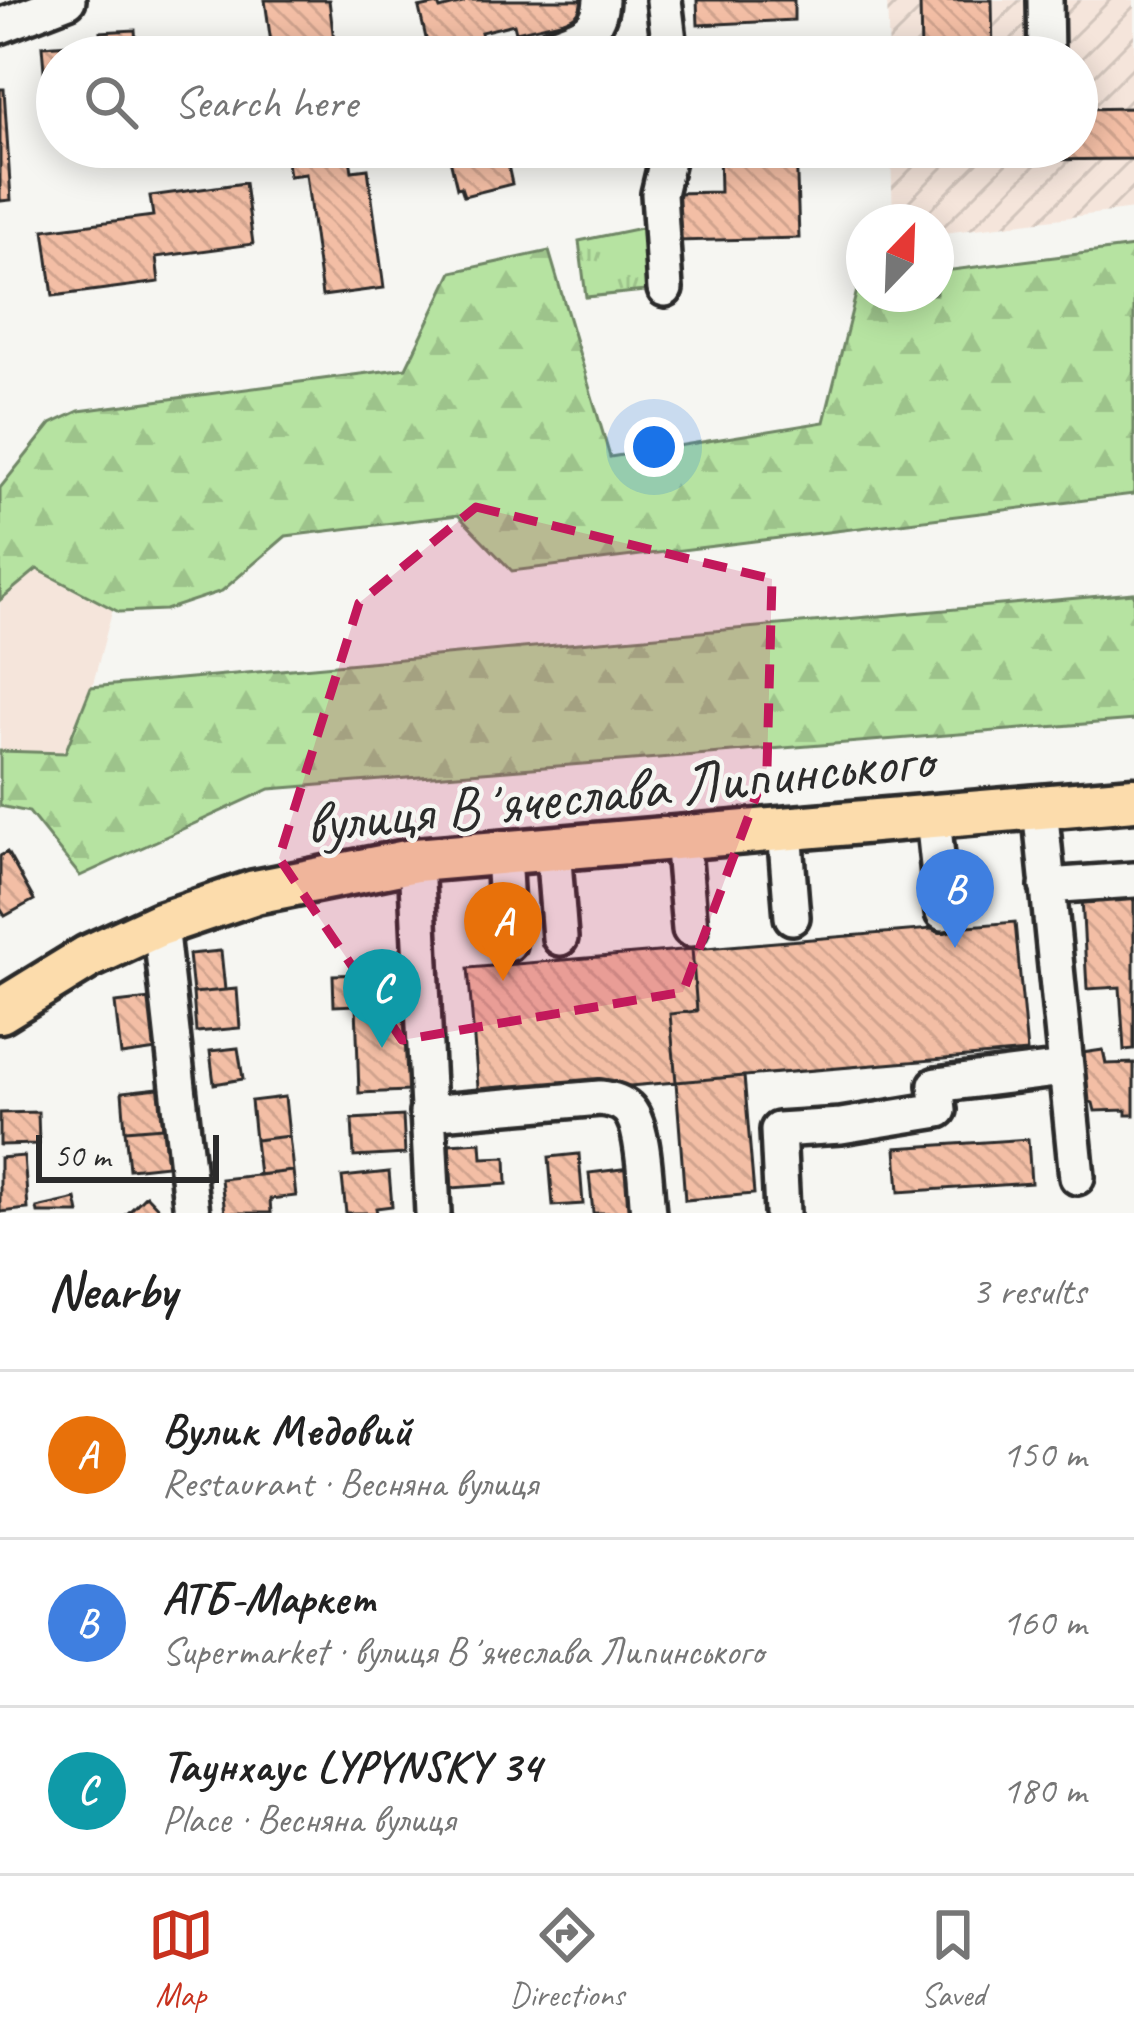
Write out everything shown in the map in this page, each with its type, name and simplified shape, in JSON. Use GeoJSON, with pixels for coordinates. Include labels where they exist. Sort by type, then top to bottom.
{"type":"FeatureCollection","features":[{"type":"Feature","properties":{"kind":"main road","name":"вулиця Вʼячеслава Липинського"},"geometry":{"type":"LineString","coordinates":[[0,1011],[88,957],[160,924],[255,892],[416,860],[1134,799]]}},
{"type":"Feature","properties":{"kind":"street"},"geometry":{"type":"LineString","coordinates":[[0,26],[68,0]]}},
{"type":"Feature","properties":{"kind":"street"},"geometry":{"type":"LineString","coordinates":[[583,36],[599,18],[601,0]]}},
{"type":"Feature","properties":{"kind":"street"},"geometry":{"type":"LineString","coordinates":[[664,0],[668,36]]}},
{"type":"Feature","properties":{"kind":"street"},"geometry":{"type":"LineString","coordinates":[[1045,0],[1046,36]]}},
{"type":"Feature","properties":{"kind":"street"},"geometry":{"type":"LineString","coordinates":[[664,289],[659,194],[665,168]]}},
{"type":"Feature","properties":{"kind":"street"},"geometry":{"type":"LineString","coordinates":[[1040,807],[1077,1178]]}},
{"type":"Feature","properties":{"kind":"street"},"geometry":{"type":"LineString","coordinates":[[933,818],[943,913]]}},
{"type":"Feature","properties":{"kind":"street"},"geometry":{"type":"LineString","coordinates":[[785,830],[792,917]]}},
{"type":"Feature","properties":{"kind":"street"},"geometry":{"type":"LineString","coordinates":[[682,838],[690,929]]}},
{"type":"Feature","properties":{"kind":"street"},"geometry":{"type":"LineString","coordinates":[[553,848],[560,938]]}},
{"type":"Feature","properties":{"kind":"street"},"geometry":{"type":"LineString","coordinates":[[503,853],[508,944]]}},
{"type":"Feature","properties":{"kind":"street"},"geometry":{"type":"LineString","coordinates":[[416,860],[412,950],[434,1213]]}},
{"type":"Feature","properties":{"kind":"street"},"geometry":{"type":"LineString","coordinates":[[1047,886],[1134,880]]}},
{"type":"Feature","properties":{"kind":"street"},"geometry":{"type":"LineString","coordinates":[[160,924],[192,1213]]}},
{"type":"Feature","properties":{"kind":"street"},"geometry":{"type":"LineString","coordinates":[[782,1213],[778,1130],[841,1126],[939,1110],[936,1085],[1064,1069]]}},
{"type":"Feature","properties":{"kind":"street"},"geometry":{"type":"LineString","coordinates":[[427,1113],[600,1097],[615,1100],[626,1106],[638,1131],[648,1213]]}},
{"type":"Feature","properties":{"kind":"highlighted area"},"geometry":{"type":"Polygon","coordinates":[[[476,507],[772,579],[767,767],[683,992],[402,1040],[279,858],[359,603],[476,507]]]}},
{"type":"Feature","properties":{"kind":"shaded area"},"geometry":{"type":"Polygon","coordinates":[[[887,0],[1134,0],[1134,209],[954,232],[954,204],[893,204],[892,168],[1098,168],[1098,36],[888,36],[887,0]]]}},
{"type":"Feature","properties":{"kind":"shaded area"},"geometry":{"type":"Polygon","coordinates":[[[0,532],[124,566],[61,805],[0,793],[0,532]]]}},
{"type":"Feature","properties":{"kind":"green space"},"geometry":{"type":"Polygon","coordinates":[[[655,225],[665,289],[586,297],[579,241],[655,225]]]}},
{"type":"Feature","properties":{"kind":"green space"},"geometry":{"type":"Polygon","coordinates":[[[1134,247],[1134,494],[512,571],[458,515],[286,536],[222,591],[165,610],[119,612],[37,569],[0,600],[0,488],[51,424],[79,411],[406,368],[452,272],[549,251],[610,457],[824,422],[852,312],[954,312],[954,270],[1134,247]]]}},
{"type":"Feature","properties":{"kind":"green space"},"geometry":{"type":"Polygon","coordinates":[[[1134,593],[1134,720],[270,789],[80,876],[29,812],[0,806],[0,751],[65,753],[91,687],[1134,593]]]}},
{"type":"Feature","properties":{"kind":"building"},"geometry":{"type":"Polygon","coordinates":[[[265,0],[329,0],[333,36],[270,36],[265,0]]]}},
{"type":"Feature","properties":{"kind":"building"},"geometry":{"type":"Polygon","coordinates":[[[593,0],[587,16],[516,32],[514,24],[481,32],[482,36],[425,36],[419,8],[593,0]]]}},
{"type":"Feature","properties":{"kind":"building"},"geometry":{"type":"Polygon","coordinates":[[[697,0],[794,0],[794,20],[698,25],[697,0]]]}},
{"type":"Feature","properties":{"kind":"building"},"geometry":{"type":"Polygon","coordinates":[[[920,0],[992,0],[993,36],[921,36],[920,0]]]}},
{"type":"Feature","properties":{"kind":"building"},"geometry":{"type":"Polygon","coordinates":[[[135,30],[135,36],[100,36],[100,32],[135,30]]]}},
{"type":"Feature","properties":{"kind":"building"},"geometry":{"type":"Polygon","coordinates":[[[0,89],[4,89],[11,200],[0,201],[0,89]]]}},
{"type":"Feature","properties":{"kind":"building"},"geometry":{"type":"Polygon","coordinates":[[[1134,108],[1134,159],[1098,159],[1098,109],[1134,108]]]}},
{"type":"Feature","properties":{"kind":"building"},"geometry":{"type":"Polygon","coordinates":[[[288,168],[368,169],[384,288],[322,296],[306,174],[289,176],[288,168]]]}},
{"type":"Feature","properties":{"kind":"building"},"geometry":{"type":"Polygon","coordinates":[[[452,168],[509,168],[512,184],[464,196],[461,187],[457,188],[452,168]]]}},
{"type":"Feature","properties":{"kind":"building"},"geometry":{"type":"Polygon","coordinates":[[[719,168],[797,168],[799,238],[676,241],[675,193],[720,192],[719,168]]]}},
{"type":"Feature","properties":{"kind":"building"},"geometry":{"type":"Polygon","coordinates":[[[245,183],[253,244],[156,257],[159,282],[53,296],[44,230],[153,216],[150,196],[245,183]]]}},
{"type":"Feature","properties":{"kind":"building"},"geometry":{"type":"Polygon","coordinates":[[[7,852],[34,900],[5,916],[0,908],[0,856],[7,852]]]}},
{"type":"Feature","properties":{"kind":"building"},"geometry":{"type":"Polygon","coordinates":[[[1134,894],[1134,1049],[1124,1050],[1120,987],[1087,989],[1082,897],[1134,894]]]}},
{"type":"Feature","properties":{"kind":"building"},"geometry":{"type":"Polygon","coordinates":[[[1015,922],[1027,1052],[744,1076],[754,1194],[685,1200],[676,1082],[479,1099],[468,968],[1015,922]]]}},
{"type":"Feature","properties":{"kind":"building"},"geometry":{"type":"Polygon","coordinates":[[[1015,922],[1027,1052],[676,1082],[670,1014],[697,1011],[692,949],[1015,922]]]}},
{"type":"Feature","properties":{"kind":"building"},"geometry":{"type":"Polygon","coordinates":[[[692,949],[697,1011],[670,1014],[676,1082],[479,1099],[468,968],[692,949]]]}},
{"type":"Feature","properties":{"kind":"building"},"geometry":{"type":"Polygon","coordinates":[[[221,951],[225,990],[193,993],[189,954],[221,951]]]}},
{"type":"Feature","properties":{"kind":"building"},"geometry":{"type":"Polygon","coordinates":[[[404,973],[408,1091],[359,1093],[356,1005],[334,1006],[333,975],[404,973]]]}},
{"type":"Feature","properties":{"kind":"building"},"geometry":{"type":"Polygon","coordinates":[[[237,989],[240,1028],[196,1032],[193,993],[237,989]]]}},
{"type":"Feature","properties":{"kind":"building"},"geometry":{"type":"Polygon","coordinates":[[[151,999],[157,1050],[121,1055],[115,1003],[151,999]]]}},
{"type":"Feature","properties":{"kind":"building"},"geometry":{"type":"Polygon","coordinates":[[[1081,1045],[1082,1053],[1103,1050],[1106,1064],[1134,1063],[1134,1115],[1126,1115],[1126,1110],[1095,1111],[1093,1103],[1070,1092],[1066,1046],[1081,1045]]]}},
{"type":"Feature","properties":{"kind":"building"},"geometry":{"type":"Polygon","coordinates":[[[238,1048],[243,1079],[214,1084],[210,1051],[238,1048]]]}},
{"type":"Feature","properties":{"kind":"building"},"geometry":{"type":"Polygon","coordinates":[[[744,1076],[754,1194],[685,1200],[676,1082],[744,1076]]]}},
{"type":"Feature","properties":{"kind":"building"},"geometry":{"type":"Polygon","coordinates":[[[159,1088],[163,1127],[125,1130],[122,1092],[159,1088]]]}},
{"type":"Feature","properties":{"kind":"building"},"geometry":{"type":"Polygon","coordinates":[[[285,1097],[289,1136],[255,1140],[251,1101],[285,1097]]]}},
{"type":"Feature","properties":{"kind":"building"},"geometry":{"type":"Polygon","coordinates":[[[38,1112],[39,1144],[0,1145],[0,1113],[38,1112]]]}},
{"type":"Feature","properties":{"kind":"building"},"geometry":{"type":"Polygon","coordinates":[[[403,1116],[405,1154],[354,1157],[352,1119],[403,1116]]]}},
{"type":"Feature","properties":{"kind":"building"},"geometry":{"type":"Polygon","coordinates":[[[163,1127],[167,1165],[129,1169],[125,1130],[163,1127]]]}},
{"type":"Feature","properties":{"kind":"building"},"geometry":{"type":"Polygon","coordinates":[[[289,1136],[293,1171],[259,1175],[255,1140],[289,1136]]]}},
{"type":"Feature","properties":{"kind":"building"},"geometry":{"type":"Polygon","coordinates":[[[1028,1139],[1031,1183],[899,1192],[896,1148],[1028,1139]]]}},
{"type":"Feature","properties":{"kind":"building"},"geometry":{"type":"Polygon","coordinates":[[[481,1142],[482,1158],[506,1157],[507,1184],[452,1188],[449,1144],[481,1142]]]}},
{"type":"Feature","properties":{"kind":"building"},"geometry":{"type":"Polygon","coordinates":[[[579,1154],[583,1204],[553,1206],[549,1157],[579,1154]]]}},
{"type":"Feature","properties":{"kind":"building"},"geometry":{"type":"Polygon","coordinates":[[[24,1156],[28,1209],[0,1212],[0,1158],[24,1156]]]}},
{"type":"Feature","properties":{"kind":"building"},"geometry":{"type":"Polygon","coordinates":[[[630,1168],[635,1213],[593,1213],[589,1173],[630,1168]]]}},
{"type":"Feature","properties":{"kind":"building"},"geometry":{"type":"Polygon","coordinates":[[[293,1171],[296,1196],[270,1199],[271,1213],[225,1213],[221,1179],[293,1171]]]}},
{"type":"Feature","properties":{"kind":"building"},"geometry":{"type":"Polygon","coordinates":[[[389,1172],[392,1206],[376,1208],[377,1213],[346,1213],[342,1177],[389,1172]]]}},
{"type":"Feature","properties":{"kind":"building"},"geometry":{"type":"Polygon","coordinates":[[[146,1195],[163,1213],[128,1213],[146,1195]]]}},
{"type":"Feature","properties":{"kind":"building"},"geometry":{"type":"Polygon","coordinates":[[[76,1199],[79,1213],[38,1213],[37,1208],[76,1199]]]}},
{"type":"Feature","properties":{"kind":"place","name":"АТБ-Маркет"},"geometry":{"type":"Point","coordinates":[955,948]}},
{"type":"Feature","properties":{"kind":"place","name":"Вулик Медовий"},"geometry":{"type":"Point","coordinates":[503,981]}},
{"type":"Feature","properties":{"kind":"place","name":"Таунхаус LYPYNSKY 34"},"geometry":{"type":"Point","coordinates":[382,1048]}}]}
